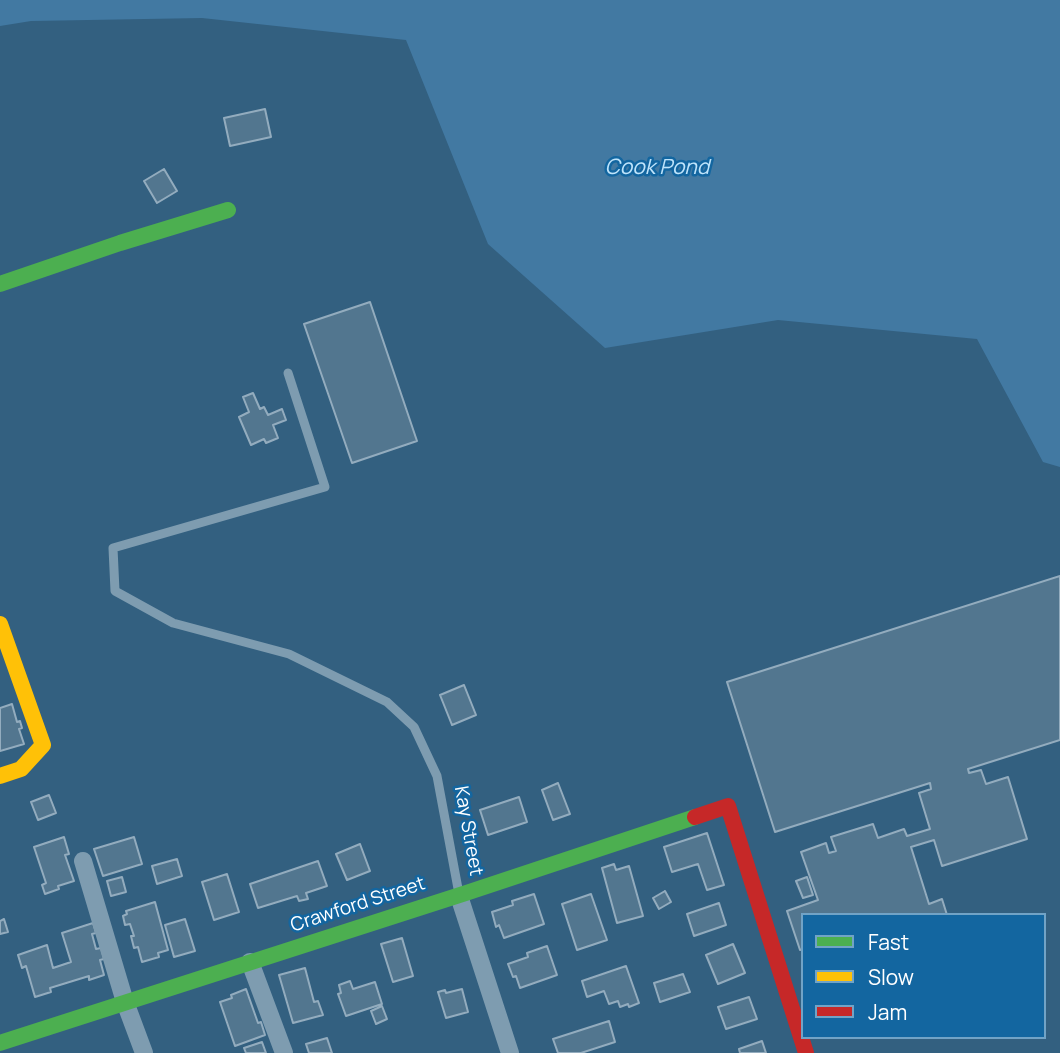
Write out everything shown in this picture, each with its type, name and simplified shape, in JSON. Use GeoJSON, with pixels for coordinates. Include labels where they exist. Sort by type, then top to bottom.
{"type":"FeatureCollection","features":[{"type":"Feature","properties":{"kind":"street"},"geometry":{"type":"LineString","coordinates":[[0,284],[228,210]]}},
{"type":"Feature","properties":{"kind":"street"},"geometry":{"type":"LineString","coordinates":[[0,624],[43,745],[21,769],[0,776]]}},
{"type":"Feature","properties":{"kind":"street","name":"Crawford Street"},"geometry":{"type":"LineString","coordinates":[[0,1043],[728,806],[801,1037]]}},
{"type":"Feature","properties":{"kind":"street"},"geometry":{"type":"LineString","coordinates":[[83,861],[125,1002],[144,1053]]}},
{"type":"Feature","properties":{"kind":"street","name":"Kay Street"},"geometry":{"type":"LineString","coordinates":[[459,895],[510,1053]]}},
{"type":"Feature","properties":{"kind":"street"},"geometry":{"type":"LineString","coordinates":[[250,962],[284,1053]]}},
{"type":"Feature","properties":{"kind":"lane","name":"Kay Street"},"geometry":{"type":"LineString","coordinates":[[288,373],[326,487],[113,548],[116,591],[173,623],[289,654],[387,702],[414,727],[437,776],[459,895]]}},
{"type":"Feature","properties":{"kind":"water","name":"Cook Pond"},"geometry":{"type":"Polygon","coordinates":[[[0,0],[1060,0],[1060,467],[1043,462],[977,339],[778,320],[605,348],[488,244],[406,40],[202,18],[31,21],[0,26],[0,0]]]}},
{"type":"Feature","properties":{"kind":"building"},"geometry":{"type":"Polygon","coordinates":[[[265,109],[271,137],[230,146],[224,118],[265,109]]]}},
{"type":"Feature","properties":{"kind":"building"},"geometry":{"type":"Polygon","coordinates":[[[164,169],[177,191],[157,203],[144,181],[164,169]]]}},
{"type":"Feature","properties":{"kind":"building"},"geometry":{"type":"Polygon","coordinates":[[[370,302],[417,441],[352,463],[304,324],[370,302]]]}},
{"type":"Feature","properties":{"kind":"building"},"geometry":{"type":"Polygon","coordinates":[[[253,393],[260,409],[264,407],[268,415],[282,409],[286,420],[273,425],[278,438],[266,443],[264,439],[251,445],[239,417],[249,412],[243,397],[253,393]]]}},
{"type":"Feature","properties":{"kind":"building"},"geometry":{"type":"Polygon","coordinates":[[[1060,576],[1060,740],[968,769],[969,773],[981,770],[986,784],[1008,777],[1027,839],[942,866],[934,840],[911,847],[929,904],[942,899],[946,913],[801,913],[800,950],[787,911],[818,900],[801,852],[826,843],[829,853],[836,851],[831,837],[873,824],[878,838],[904,829],[907,836],[930,829],[919,793],[931,789],[930,783],[775,832],[727,682],[1060,576]]]}},
{"type":"Feature","properties":{"kind":"building"},"geometry":{"type":"Polygon","coordinates":[[[464,685],[476,715],[452,725],[440,695],[464,685]]]}},
{"type":"Feature","properties":{"kind":"building"},"geometry":{"type":"Polygon","coordinates":[[[12,704],[17,722],[20,721],[22,728],[19,729],[24,744],[0,751],[0,708],[12,704]]]}},
{"type":"Feature","properties":{"kind":"building"},"geometry":{"type":"Polygon","coordinates":[[[558,783],[570,814],[553,820],[542,790],[558,783]]]}},
{"type":"Feature","properties":{"kind":"building"},"geometry":{"type":"Polygon","coordinates":[[[49,795],[56,813],[38,820],[31,802],[49,795]]]}},
{"type":"Feature","properties":{"kind":"building"},"geometry":{"type":"Polygon","coordinates":[[[519,797],[527,822],[488,835],[480,810],[519,797]]]}},
{"type":"Feature","properties":{"kind":"building"},"geometry":{"type":"Polygon","coordinates":[[[707,833],[724,885],[707,890],[698,864],[672,872],[664,847],[707,833]]]}},
{"type":"Feature","properties":{"kind":"building"},"geometry":{"type":"Polygon","coordinates":[[[64,837],[69,854],[65,855],[74,881],[45,894],[42,885],[46,883],[34,847],[64,837]]]}},
{"type":"Feature","properties":{"kind":"building"},"geometry":{"type":"Polygon","coordinates":[[[134,837],[142,864],[103,876],[94,849],[134,837]]]}},
{"type":"Feature","properties":{"kind":"building"},"geometry":{"type":"Polygon","coordinates":[[[360,844],[370,871],[347,880],[336,854],[360,844]]]}},
{"type":"Feature","properties":{"kind":"building"},"geometry":{"type":"Polygon","coordinates":[[[177,859],[182,876],[157,884],[152,866],[177,859]]]}},
{"type":"Feature","properties":{"kind":"building"},"geometry":{"type":"Polygon","coordinates":[[[318,861],[327,886],[306,893],[308,899],[299,901],[297,896],[258,908],[250,884],[318,861]]]}},
{"type":"Feature","properties":{"kind":"building"},"geometry":{"type":"Polygon","coordinates":[[[614,864],[616,870],[629,866],[643,916],[617,923],[602,868],[614,864]]]}},
{"type":"Feature","properties":{"kind":"building"},"geometry":{"type":"Polygon","coordinates":[[[227,874],[239,912],[214,920],[202,882],[227,874]]]}},
{"type":"Feature","properties":{"kind":"building"},"geometry":{"type":"Polygon","coordinates":[[[122,877],[126,892],[111,896],[107,881],[122,877]]]}},
{"type":"Feature","properties":{"kind":"building"},"geometry":{"type":"Polygon","coordinates":[[[807,877],[813,895],[803,898],[796,881],[807,877]]]}},
{"type":"Feature","properties":{"kind":"building"},"geometry":{"type":"Polygon","coordinates":[[[665,891],[671,902],[659,909],[653,898],[665,891]]]}},
{"type":"Feature","properties":{"kind":"building"},"geometry":{"type":"Polygon","coordinates":[[[534,894],[544,924],[504,938],[499,925],[496,927],[492,912],[513,905],[512,901],[534,894]]]}},
{"type":"Feature","properties":{"kind":"building"},"geometry":{"type":"Polygon","coordinates":[[[591,894],[607,940],[577,950],[562,904],[591,894]]]}},
{"type":"Feature","properties":{"kind":"building"},"geometry":{"type":"Polygon","coordinates":[[[155,902],[168,950],[158,953],[159,957],[142,962],[138,947],[134,948],[130,924],[125,925],[123,916],[127,914],[126,911],[155,902]]]}},
{"type":"Feature","properties":{"kind":"building"},"geometry":{"type":"Polygon","coordinates":[[[719,903],[726,925],[694,936],[687,914],[719,903]]]}},
{"type":"Feature","properties":{"kind":"building"},"geometry":{"type":"Polygon","coordinates":[[[4,919],[8,932],[0,934],[0,921],[4,919]]]}},
{"type":"Feature","properties":{"kind":"building"},"geometry":{"type":"Polygon","coordinates":[[[185,919],[195,951],[174,957],[165,925],[185,919]]]}},
{"type":"Feature","properties":{"kind":"building"},"geometry":{"type":"Polygon","coordinates":[[[93,923],[96,933],[92,934],[96,949],[101,948],[104,959],[100,960],[104,975],[89,980],[89,976],[50,988],[51,992],[35,997],[26,966],[22,968],[18,955],[47,945],[53,968],[71,962],[62,933],[93,923]]]}},
{"type":"Feature","properties":{"kind":"building"},"geometry":{"type":"Polygon","coordinates":[[[402,938],[413,976],[393,982],[381,944],[402,938]]]}},
{"type":"Feature","properties":{"kind":"building"},"geometry":{"type":"Polygon","coordinates":[[[733,944],[745,973],[718,984],[706,955],[733,944]]]}},
{"type":"Feature","properties":{"kind":"building"},"geometry":{"type":"Polygon","coordinates":[[[547,946],[557,975],[520,988],[508,964],[547,946]]]}},
{"type":"Feature","properties":{"kind":"building"},"geometry":{"type":"Polygon","coordinates":[[[626,966],[639,1003],[629,1007],[628,1004],[620,1007],[618,1001],[609,1004],[604,991],[587,997],[582,981],[626,966]]]}},
{"type":"Feature","properties":{"kind":"building"},"geometry":{"type":"Polygon","coordinates":[[[305,968],[314,1002],[318,1001],[323,1015],[293,1023],[279,975],[305,968]]]}},
{"type":"Feature","properties":{"kind":"building"},"geometry":{"type":"Polygon","coordinates":[[[683,974],[690,992],[660,1002],[654,983],[683,974]]]}},
{"type":"Feature","properties":{"kind":"building"},"geometry":{"type":"Polygon","coordinates":[[[350,981],[353,989],[375,982],[382,1004],[346,1016],[338,994],[341,993],[339,985],[350,981]]]}},
{"type":"Feature","properties":{"kind":"building"},"geometry":{"type":"Polygon","coordinates":[[[246,989],[265,1035],[235,1046],[220,1002],[246,989]]]}},
{"type":"Feature","properties":{"kind":"building"},"geometry":{"type":"Polygon","coordinates":[[[462,989],[468,1012],[446,1018],[438,992],[462,989]]]}},
{"type":"Feature","properties":{"kind":"building"},"geometry":{"type":"Polygon","coordinates":[[[749,997],[757,1019],[726,1029],[718,1007],[749,997]]]}},
{"type":"Feature","properties":{"kind":"building"},"geometry":{"type":"Polygon","coordinates":[[[382,1006],[387,1019],[376,1024],[371,1011],[382,1006]]]}},
{"type":"Feature","properties":{"kind":"building"},"geometry":{"type":"Polygon","coordinates":[[[609,1021],[615,1042],[581,1053],[558,1053],[553,1039],[609,1021]]]}},
{"type":"Feature","properties":{"kind":"building"},"geometry":{"type":"Polygon","coordinates":[[[327,1038],[332,1053],[309,1053],[306,1044],[327,1038]]]}},
{"type":"Feature","properties":{"kind":"building"},"geometry":{"type":"Polygon","coordinates":[[[762,1041],[766,1053],[740,1053],[739,1049],[762,1041]]]}},
{"type":"Feature","properties":{"kind":"building"},"geometry":{"type":"Polygon","coordinates":[[[262,1042],[266,1053],[246,1053],[244,1048],[262,1042]]]}},
{"type":"Feature","properties":{"kind":"traffic: fast"},"geometry":{"type":"LineString","coordinates":[[0,284],[228,210]]}},
{"type":"Feature","properties":{"kind":"traffic: fast"},"geometry":{"type":"LineString","coordinates":[[0,1043],[695,817]]}},
{"type":"Feature","properties":{"kind":"traffic: slow"},"geometry":{"type":"LineString","coordinates":[[0,624],[43,745],[21,769],[0,776]]}},
{"type":"Feature","properties":{"kind":"traffic: jam"},"geometry":{"type":"LineString","coordinates":[[695,817],[728,806],[801,1037]]}},
{"type":"Feature","properties":{"kind":"traffic: jam"},"geometry":{"type":"LineString","coordinates":[[802,1039],[806,1053]]}}]}
